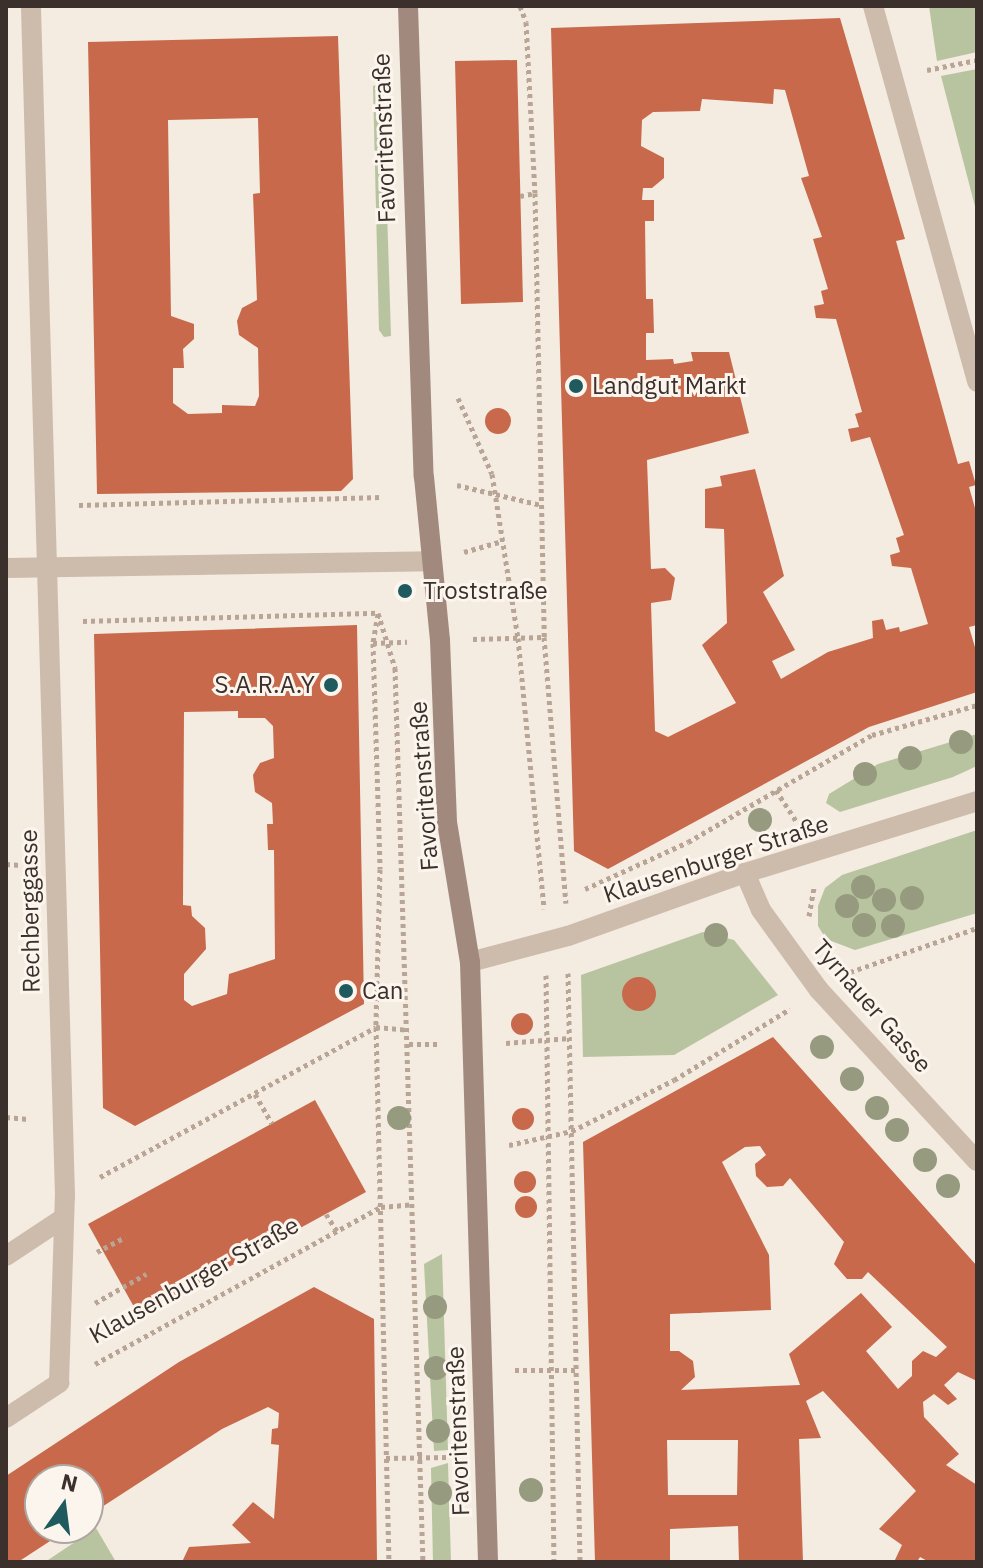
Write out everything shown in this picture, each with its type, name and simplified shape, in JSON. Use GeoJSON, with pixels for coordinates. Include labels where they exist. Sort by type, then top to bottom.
{"type":"FeatureCollection","features":[{"type":"Feature","properties":{"kind":"main road","name":"Favoritenstraße"},"geometry":{"type":"LineString","coordinates":[[408,6],[415,322],[447,822],[470,962],[488,1562]]}},
{"type":"Feature","properties":{"kind":"street","name":"Rechberggasse"},"geometry":{"type":"LineString","coordinates":[[31,6],[65,1196],[59,1383]]}},
{"type":"Feature","properties":{"kind":"street"},"geometry":{"type":"LineString","coordinates":[[873,6],[977,382]]}},
{"type":"Feature","properties":{"kind":"street"},"geometry":{"type":"LineString","coordinates":[[6,568],[48,571],[432,561]]}},
{"type":"Feature","properties":{"kind":"street","name":"Klausenburger Straße"},"geometry":{"type":"LineString","coordinates":[[470,962],[568,936],[745,873],[977,801]]}},
{"type":"Feature","properties":{"kind":"street","name":"Tyrnauer Gasse"},"geometry":{"type":"LineString","coordinates":[[745,873],[761,910],[819,990],[977,1161]]}},
{"type":"Feature","properties":{"kind":"street"},"geometry":{"type":"LineString","coordinates":[[6,1256],[62,1219]]}},
{"type":"Feature","properties":{"kind":"street"},"geometry":{"type":"LineString","coordinates":[[6,1418],[59,1383]]}},
{"type":"Feature","properties":{"kind":"path"},"geometry":{"type":"LineString","coordinates":[[520,6],[526,22],[535,193],[544,637],[568,936],[580,1562]]}},
{"type":"Feature","properties":{"kind":"path"},"geometry":{"type":"LineString","coordinates":[[892,77],[977,60]]}},
{"type":"Feature","properties":{"kind":"path"},"geometry":{"type":"LineString","coordinates":[[520,196],[535,193]]}},
{"type":"Feature","properties":{"kind":"path"},"geometry":{"type":"LineString","coordinates":[[495,494],[518,638],[545,942],[551,1135],[554,1562]]}},
{"type":"Feature","properties":{"kind":"path"},"geometry":{"type":"LineString","coordinates":[[46,510],[83,505],[382,497]]}},
{"type":"Feature","properties":{"kind":"path"},"geometry":{"type":"LineString","coordinates":[[49,622],[378,613]]}},
{"type":"Feature","properties":{"kind":"path"},"geometry":{"type":"LineString","coordinates":[[378,613],[373,643],[380,869],[376,1027],[389,1562]]}},
{"type":"Feature","properties":{"kind":"path"},"geometry":{"type":"LineString","coordinates":[[378,613],[395,668],[409,1030],[423,1562]]}},
{"type":"Feature","properties":{"kind":"path"},"geometry":{"type":"LineString","coordinates":[[565,898],[688,842],[872,735],[977,705]]}},
{"type":"Feature","properties":{"kind":"path"},"geometry":{"type":"LineString","coordinates":[[476,1149],[572,1131],[674,1080],[857,968],[977,928]]}},
{"type":"Feature","properties":{"kind":"path"},"geometry":{"type":"LineString","coordinates":[[65,1196],[376,1027],[409,1030]]}},
{"type":"Feature","properties":{"kind":"path"},"geometry":{"type":"LineString","coordinates":[[547,1043],[570,1038]]}},
{"type":"Feature","properties":{"kind":"path"},"geometry":{"type":"LineString","coordinates":[[255,1094],[272,1124]]}},
{"type":"Feature","properties":{"kind":"path","name":"Klausenburger Straße"},"geometry":{"type":"LineString","coordinates":[[59,1383],[381,1207],[413,1204]]}},
{"type":"Feature","properties":{"kind":"path"},"geometry":{"type":"LineString","coordinates":[[326,1214],[337,1231]]}},
{"type":"Feature","properties":{"kind":"path"},"geometry":{"type":"LineString","coordinates":[[60,1324],[146,1274]]}},
{"type":"Feature","properties":{"kind":"path"},"geometry":{"type":"LineString","coordinates":[[482,1371],[576,1370]]}},
{"type":"Feature","properties":{"kind":"path"},"geometry":{"type":"LineString","coordinates":[[386,1458],[485,1456]]}},
{"type":"Feature","properties":{"kind":"green space"},"geometry":{"type":"Polygon","coordinates":[[[929,6],[977,6],[977,52],[937,61],[929,6]]]}},
{"type":"Feature","properties":{"kind":"green space"},"geometry":{"type":"Polygon","coordinates":[[[977,69],[977,214],[941,76],[977,69]]]}},
{"type":"Feature","properties":{"kind":"green space"},"geometry":{"type":"Polygon","coordinates":[[[383,83],[391,336],[384,337],[379,330],[373,86],[383,83]]]}},
{"type":"Feature","properties":{"kind":"green space"},"geometry":{"type":"Polygon","coordinates":[[[977,734],[977,766],[953,777],[840,812],[826,803],[829,794],[878,764],[977,734]]]}},
{"type":"Feature","properties":{"kind":"green space"},"geometry":{"type":"Polygon","coordinates":[[[977,830],[977,913],[855,950],[826,939],[818,926],[818,906],[825,888],[842,875],[977,830]]]}},
{"type":"Feature","properties":{"kind":"green space"},"geometry":{"type":"Polygon","coordinates":[[[703,932],[734,940],[778,995],[674,1055],[583,1057],[581,975],[703,932]]]}},
{"type":"Feature","properties":{"kind":"green space"},"geometry":{"type":"Polygon","coordinates":[[[442,1254],[448,1450],[434,1451],[424,1264],[442,1254]]]}},
{"type":"Feature","properties":{"kind":"green space"},"geometry":{"type":"Polygon","coordinates":[[[448,1463],[451,1562],[433,1562],[431,1468],[448,1463]]]}},
{"type":"Feature","properties":{"kind":"green space"},"geometry":{"type":"Polygon","coordinates":[[[104,1542],[116,1562],[45,1562],[72,1544],[104,1542]]]}},
{"type":"Feature","properties":{"kind":"building"},"geometry":{"type":"Polygon","coordinates":[[[840,18],[905,239],[896,241],[958,464],[969,461],[976,485],[969,487],[977,515],[977,625],[969,627],[977,654],[977,692],[869,727],[608,869],[574,851],[551,28],[840,18]],[[774,89],[773,104],[702,99],[700,111],[653,112],[642,120],[641,146],[664,158],[664,178],[652,188],[643,188],[642,200],[654,200],[654,221],[645,221],[646,299],[653,299],[654,333],[646,333],[646,360],[673,359],[674,364],[693,361],[691,352],[729,352],[749,433],[647,460],[651,569],[665,568],[675,578],[671,600],[651,603],[655,731],[668,737],[736,703],[702,645],[727,623],[724,529],[705,528],[705,489],[722,486],[720,476],[755,469],[784,576],[763,592],[795,650],[772,661],[781,679],[828,652],[873,638],[872,621],[883,619],[886,630],[899,627],[900,632],[928,624],[911,568],[892,566],[890,555],[900,552],[896,538],[904,535],[870,437],[851,442],[848,429],[859,427],[855,414],[862,412],[836,319],[816,318],[814,306],[824,304],[821,291],[828,289],[813,239],[822,237],[801,178],[809,176],[785,90],[774,89]]]}},
{"type":"Feature","properties":{"kind":"building"},"geometry":{"type":"Polygon","coordinates":[[[338,36],[353,479],[341,491],[97,494],[88,42],[338,36]],[[258,118],[168,120],[171,316],[194,324],[194,339],[183,349],[184,368],[173,368],[173,403],[188,414],[222,413],[222,405],[255,406],[259,396],[258,348],[239,335],[237,321],[242,308],[257,300],[253,194],[260,193],[258,118]]]}},
{"type":"Feature","properties":{"kind":"building"},"geometry":{"type":"Polygon","coordinates":[[[517,60],[523,302],[461,304],[455,61],[517,60]]]}},
{"type":"Feature","properties":{"kind":"building"},"geometry":{"type":"Polygon","coordinates":[[[498,408],[507,412],[511,421],[507,430],[498,434],[489,430],[485,421],[489,412],[498,408]]]}},
{"type":"Feature","properties":{"kind":"building"},"geometry":{"type":"Polygon","coordinates":[[[357,625],[364,1004],[135,1126],[103,1108],[94,634],[357,625]],[[238,711],[184,712],[183,905],[191,906],[192,916],[205,928],[206,949],[184,974],[184,1000],[192,1006],[227,994],[229,974],[275,959],[274,850],[268,850],[267,824],[273,824],[272,803],[255,792],[253,775],[260,763],[274,758],[273,726],[265,718],[238,718],[238,711]]]}},
{"type":"Feature","properties":{"kind":"building"},"geometry":{"type":"Polygon","coordinates":[[[639,977],[651,982],[656,994],[651,1006],[639,1011],[627,1006],[622,994],[627,982],[639,977]]]}},
{"type":"Feature","properties":{"kind":"building"},"geometry":{"type":"Polygon","coordinates":[[[518,1013],[526,1013],[533,1024],[526,1035],[518,1035],[511,1028],[511,1020],[518,1013]]]}},
{"type":"Feature","properties":{"kind":"building"},"geometry":{"type":"Polygon","coordinates":[[[773,1037],[977,1266],[977,1381],[958,1372],[944,1385],[957,1399],[948,1405],[934,1394],[923,1402],[924,1417],[959,1454],[946,1465],[977,1485],[977,1562],[929,1562],[920,1557],[917,1562],[894,1562],[902,1545],[879,1529],[916,1491],[823,1391],[806,1401],[821,1438],[799,1439],[803,1562],[739,1562],[738,1526],[670,1529],[670,1562],[595,1562],[583,1142],[773,1037]],[[760,1146],[745,1147],[722,1162],[769,1255],[771,1310],[670,1314],[670,1351],[679,1351],[693,1361],[695,1377],[681,1390],[800,1385],[789,1354],[861,1293],[892,1327],[866,1351],[898,1389],[912,1376],[912,1361],[923,1351],[936,1357],[947,1347],[868,1272],[862,1279],[847,1279],[834,1264],[844,1242],[790,1178],[783,1186],[767,1187],[756,1176],[755,1164],[766,1155],[760,1146]],[[667,1440],[668,1495],[737,1495],[738,1440],[667,1440]]]}},
{"type":"Feature","properties":{"kind":"building"},"geometry":{"type":"Polygon","coordinates":[[[315,1100],[366,1192],[139,1316],[88,1224],[315,1100]]]}},
{"type":"Feature","properties":{"kind":"building"},"geometry":{"type":"Polygon","coordinates":[[[523,1108],[531,1111],[534,1119],[531,1127],[523,1130],[515,1127],[512,1119],[515,1111],[523,1108]]]}},
{"type":"Feature","properties":{"kind":"building"},"geometry":{"type":"Polygon","coordinates":[[[525,1171],[533,1174],[536,1182],[533,1190],[525,1193],[517,1190],[514,1182],[517,1174],[525,1171]]]}},
{"type":"Feature","properties":{"kind":"building"},"geometry":{"type":"Polygon","coordinates":[[[526,1196],[534,1199],[537,1207],[534,1215],[526,1218],[518,1215],[515,1207],[518,1199],[526,1196]]]}},
{"type":"Feature","properties":{"kind":"building"},"geometry":{"type":"Polygon","coordinates":[[[314,1287],[374,1319],[377,1562],[182,1562],[189,1547],[251,1543],[232,1525],[253,1502],[274,1519],[279,1445],[271,1444],[272,1429],[278,1428],[279,1413],[268,1407],[222,1429],[104,1506],[104,1464],[24,1464],[179,1362],[314,1287]]]}},
{"type":"Feature","properties":{"kind":"building"},"geometry":{"type":"Polygon","coordinates":[[[24,1464],[24,1544],[46,1544],[18,1562],[6,1562],[6,1476],[24,1464]]]}},
{"type":"Feature","properties":{"kind":"place","name":"Landgut Markt"},"geometry":{"type":"Point","coordinates":[576,386]}},
{"type":"Feature","properties":{"kind":"place","name":"Troststraße"},"geometry":{"type":"Point","coordinates":[405,591]}},
{"type":"Feature","properties":{"kind":"place","name":"S.A.R.A.Y"},"geometry":{"type":"Point","coordinates":[331,685]}},
{"type":"Feature","properties":{"kind":"place","name":"Can"},"geometry":{"type":"Point","coordinates":[346,991]}}]}
